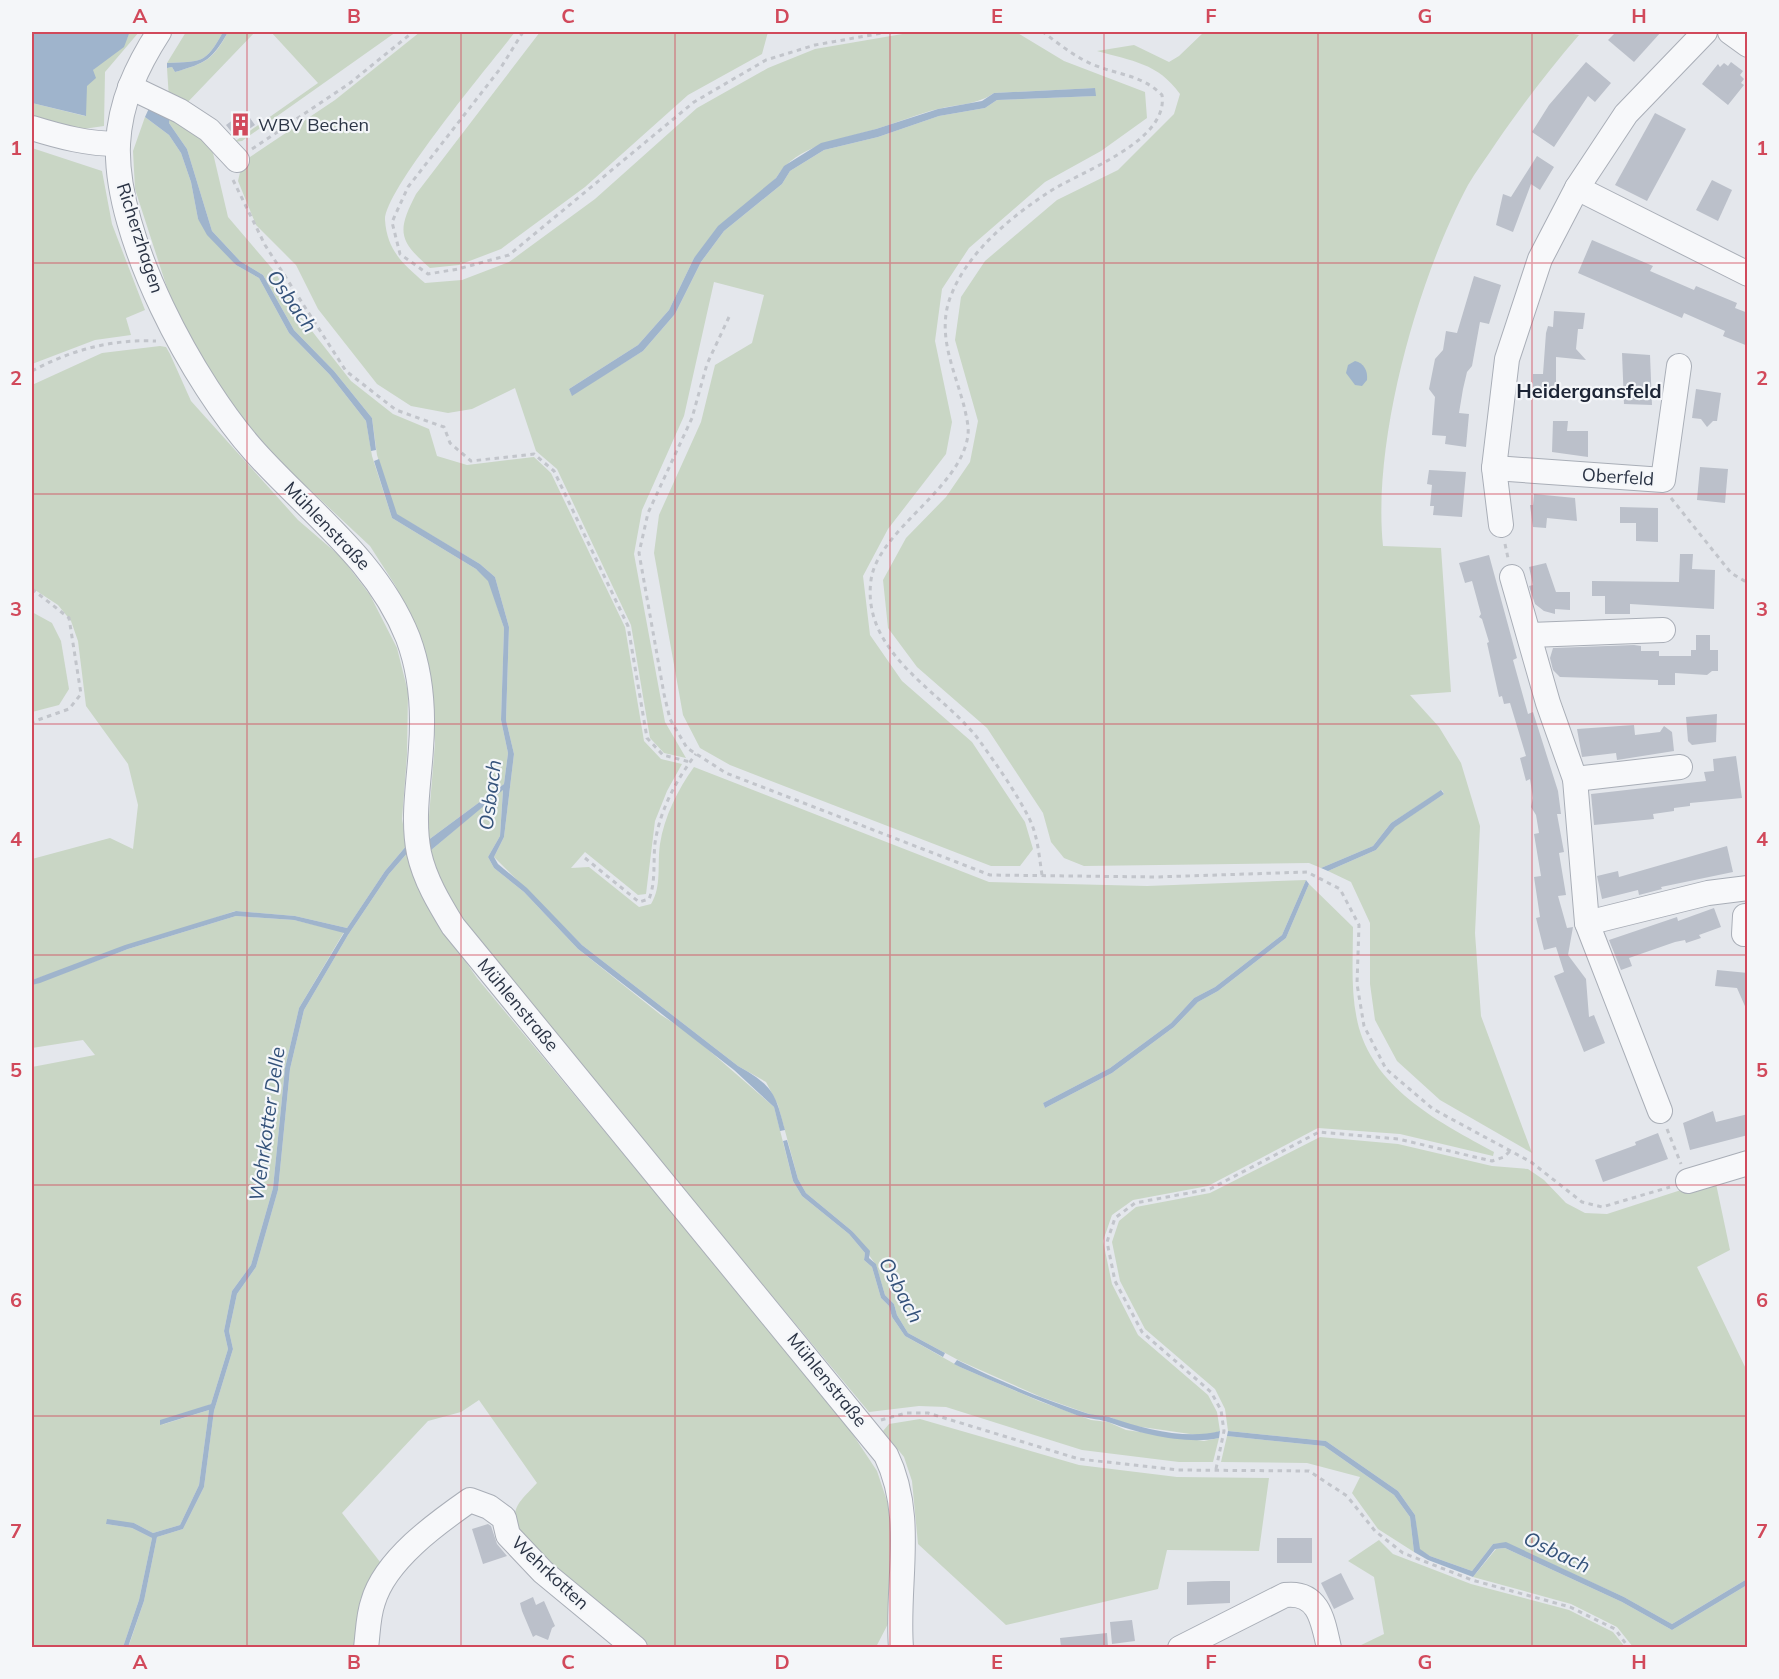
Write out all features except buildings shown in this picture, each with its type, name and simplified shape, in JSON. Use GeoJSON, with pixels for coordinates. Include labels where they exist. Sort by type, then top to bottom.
{"type":"FeatureCollection","features":[{"type":"Feature","properties":{"kind":"street","name":"Richerzhagen"},"geometry":{"type":"LineString","coordinates":[[159,32],[130,87],[118,144],[120,181],[129,216],[162,308],[179,342]]}},
{"type":"Feature","properties":{"kind":"street"},"geometry":{"type":"LineString","coordinates":[[1501,525],[1494,468],[1507,359],[1540,259],[1577,188],[1626,114],[1705,32]]}},
{"type":"Feature","properties":{"kind":"street"},"geometry":{"type":"LineString","coordinates":[[1730,32],[1748,45]]}},
{"type":"Feature","properties":{"kind":"street"},"geometry":{"type":"LineString","coordinates":[[130,87],[195,120],[209,130],[237,160]]}},
{"type":"Feature","properties":{"kind":"street"},"geometry":{"type":"LineString","coordinates":[[32,128],[96,144],[118,144]]}},
{"type":"Feature","properties":{"kind":"street"},"geometry":{"type":"LineString","coordinates":[[1577,188],[1748,274]]}},
{"type":"Feature","properties":{"kind":"street","name":"Mühlenstraße"},"geometry":{"type":"LineString","coordinates":[[179,342],[208,390],[241,435],[273,472],[356,554],[379,583],[400,622],[412,653],[420,685],[422,729],[416,804],[417,844],[430,886],[453,926],[867,1428],[886,1455],[901,1496],[904,1527],[899,1646]]}},
{"type":"Feature","properties":{"kind":"street","name":"Oberfeld"},"geometry":{"type":"LineString","coordinates":[[1494,468],[1664,480],[1679,366]]}},
{"type":"Feature","properties":{"kind":"street"},"geometry":{"type":"LineString","coordinates":[[1512,577],[1548,703],[1575,778],[1587,923],[1649,1088],[1660,1111]]}},
{"type":"Feature","properties":{"kind":"street"},"geometry":{"type":"LineString","coordinates":[[1530,635],[1663,630]]}},
{"type":"Feature","properties":{"kind":"street"},"geometry":{"type":"LineString","coordinates":[[1575,778],[1680,767]]}},
{"type":"Feature","properties":{"kind":"street"},"geometry":{"type":"LineString","coordinates":[[1587,923],[1708,893],[1748,888]]}},
{"type":"Feature","properties":{"kind":"street"},"geometry":{"type":"LineString","coordinates":[[1688,1181],[1748,1163]]}},
{"type":"Feature","properties":{"kind":"street","name":"Wehrkotten"},"geometry":{"type":"LineString","coordinates":[[366,1647],[373,1601],[388,1572],[430,1528],[470,1500],[489,1507],[504,1518],[508,1535],[543,1572],[634,1647]]}},
{"type":"Feature","properties":{"kind":"street"},"geometry":{"type":"LineString","coordinates":[[1180,1647],[1285,1595],[1296,1594],[1313,1602],[1322,1615],[1329,1647]]}},
{"type":"Feature","properties":{"kind":"path"},"geometry":{"type":"LineString","coordinates":[[413,32],[350,83],[237,160],[229,171],[265,245],[346,371],[396,410],[444,427],[450,443],[471,461],[534,454],[554,471],[628,626],[647,738],[663,755],[690,762]]}},
{"type":"Feature","properties":{"kind":"path"},"geometry":{"type":"LineString","coordinates":[[523,32],[500,69],[408,187],[392,222],[400,254],[428,273],[458,269],[509,255],[694,102],[766,60],[815,45],[888,32]]}},
{"type":"Feature","properties":{"kind":"path"},"geometry":{"type":"LineString","coordinates":[[1042,875],[1038,845],[1029,819],[978,738],[908,672],[880,631],[871,604],[871,578],[888,544],[945,481],[968,436],[958,384],[944,339],[951,293],[963,273],[976,254],[1013,220],[1051,190],[1108,162],[1125,150],[1142,136],[1162,110],[1162,95],[1152,85],[1138,77],[1081,59],[1043,32]]}},
{"type":"Feature","properties":{"kind":"path"},"geometry":{"type":"LineString","coordinates":[[729,317],[707,364],[692,418],[648,513],[639,554],[670,718],[680,737],[696,754],[726,772],[990,875],[1156,877],[1307,872],[1341,889],[1359,925],[1357,984],[1364,1026],[1386,1069],[1433,1109],[1511,1150],[1548,1175],[1571,1196],[1591,1206],[1602,1207],[1688,1181],[1660,1111]]}},
{"type":"Feature","properties":{"kind":"path"},"geometry":{"type":"LineString","coordinates":[[32,371],[99,344],[132,340],[179,342]]}},
{"type":"Feature","properties":{"kind":"path"},"geometry":{"type":"LineString","coordinates":[[1664,480],[1674,504],[1731,573],[1748,583]]}},
{"type":"Feature","properties":{"kind":"path"},"geometry":{"type":"LineString","coordinates":[[1501,525],[1512,577]]}},
{"type":"Feature","properties":{"kind":"path"},"geometry":{"type":"LineString","coordinates":[[32,589],[69,618],[81,694],[69,710],[32,722]]}},
{"type":"Feature","properties":{"kind":"path"},"geometry":{"type":"LineString","coordinates":[[585,858],[639,902],[649,899],[653,888],[658,826],[671,793],[696,754]]}},
{"type":"Feature","properties":{"kind":"path"},"geometry":{"type":"LineString","coordinates":[[1216,1469],[1224,1431],[1221,1410],[1211,1392],[1142,1332],[1115,1281],[1107,1242],[1116,1218],[1135,1203],[1209,1189],[1319,1132],[1398,1139],[1492,1161],[1504,1158],[1511,1150]]}},
{"type":"Feature","properties":{"kind":"path"},"geometry":{"type":"LineString","coordinates":[[867,1428],[896,1415],[928,1413],[1079,1459],[1178,1470],[1309,1471],[1347,1496],[1375,1531],[1403,1553],[1482,1583],[1570,1607],[1615,1629],[1629,1647]]}},
{"type":"Feature","properties":{"kind":"green space"},"geometry":{"type":"Polygon","coordinates":[[[126,32],[139,32],[105,72],[104,126],[69,131],[32,120],[32,103],[85,116],[86,92],[90,75],[98,65],[121,48],[129,34],[126,32]]]}},
{"type":"Feature","properties":{"kind":"green space"},"geometry":{"type":"Polygon","coordinates":[[[186,32],[223,32],[211,50],[201,59],[167,63],[186,32]]]}},
{"type":"Feature","properties":{"kind":"green space"},"geometry":{"type":"Polygon","coordinates":[[[228,32],[255,32],[184,106],[169,99],[167,68],[172,67],[175,72],[201,63],[213,55],[228,32]]]}},
{"type":"Feature","properties":{"kind":"green space"},"geometry":{"type":"Polygon","coordinates":[[[271,32],[396,32],[242,141],[234,142],[318,83],[271,32]]]}},
{"type":"Feature","properties":{"kind":"green space"},"geometry":{"type":"Polygon","coordinates":[[[420,32],[515,32],[420,155],[389,205],[385,220],[386,231],[393,249],[425,283],[462,280],[509,262],[595,199],[697,108],[768,68],[815,49],[914,32],[1016,32],[1064,61],[1145,92],[1147,118],[1101,151],[1045,182],[969,248],[942,289],[935,341],[952,422],[946,454],[888,529],[863,576],[870,635],[902,681],[972,742],[1025,822],[1033,849],[1020,866],[991,866],[730,765],[700,748],[683,715],[654,553],[659,515],[701,422],[715,365],[752,343],[764,295],[714,282],[684,416],[642,510],[634,554],[665,722],[686,758],[664,753],[650,738],[631,625],[557,469],[536,451],[515,388],[472,409],[448,413],[411,406],[377,384],[318,309],[296,265],[256,225],[238,181],[241,168],[250,157],[335,100],[420,32]],[[1095,88],[994,93],[974,102],[930,111],[808,150],[785,167],[694,258],[669,310],[638,345],[569,389],[572,395],[643,351],[675,314],[701,262],[724,231],[782,184],[790,171],[824,150],[878,137],[939,116],[985,108],[997,100],[1095,96],[1095,88]]]}},
{"type":"Feature","properties":{"kind":"green space"},"geometry":{"type":"Polygon","coordinates":[[[540,32],[768,32],[762,54],[688,95],[585,187],[501,249],[459,265],[430,268],[412,250],[404,234],[406,217],[416,194],[540,32]]]}},
{"type":"Feature","properties":{"kind":"green space"},"geometry":{"type":"Polygon","coordinates":[[[1204,32],[1563,32],[1579,35],[1496,143],[1468,185],[1450,223],[1416,312],[1403,361],[1392,410],[1381,504],[1383,546],[1441,548],[1451,692],[1410,695],[1439,727],[1461,763],[1480,826],[1475,933],[1481,1016],[1532,1153],[1440,1100],[1397,1061],[1375,1020],[1370,984],[1370,923],[1351,882],[1328,871],[1376,850],[1394,827],[1444,794],[1442,790],[1391,823],[1373,846],[1321,868],[1309,863],[1084,866],[1064,858],[1051,842],[1043,813],[987,728],[917,667],[888,628],[883,580],[906,538],[946,497],[970,462],[978,421],[955,340],[961,297],[985,261],[1057,200],[1118,170],[1174,114],[1180,94],[1163,76],[1133,61],[1097,51],[1134,45],[1169,62],[1179,56],[1204,32]]]}},
{"type":"Feature","properties":{"kind":"green space"},"geometry":{"type":"Polygon","coordinates":[[[170,116],[203,137],[213,153],[228,217],[275,272],[301,317],[351,381],[393,414],[429,429],[437,456],[467,465],[534,457],[551,473],[625,627],[644,741],[661,759],[682,764],[667,791],[655,821],[646,894],[638,895],[585,852],[571,868],[589,867],[639,907],[651,904],[657,890],[660,844],[668,814],[677,794],[694,767],[989,882],[1147,886],[1306,880],[1282,935],[1215,987],[1194,998],[1171,1023],[1110,1068],[1043,1103],[1045,1108],[1112,1073],[1174,1027],[1198,1002],[1218,991],[1286,938],[1309,884],[1353,927],[1356,1016],[1368,1050],[1380,1070],[1413,1103],[1494,1152],[1493,1156],[1400,1134],[1318,1128],[1208,1186],[1133,1200],[1112,1215],[1103,1241],[1112,1284],[1138,1335],[1208,1395],[1217,1412],[1220,1431],[1204,1436],[1128,1425],[1110,1417],[1092,1415],[1041,1397],[960,1361],[908,1333],[897,1315],[894,1304],[885,1295],[876,1265],[852,1231],[806,1193],[798,1179],[778,1105],[766,1082],[738,1066],[582,945],[494,857],[504,837],[514,754],[506,720],[509,627],[495,577],[480,564],[396,514],[377,455],[372,418],[334,371],[294,330],[263,275],[240,261],[212,231],[187,149],[169,123],[170,116]]]}},
{"type":"Feature","properties":{"kind":"green space"},"geometry":{"type":"Polygon","coordinates":[[[145,117],[169,135],[181,153],[191,182],[198,219],[236,265],[259,278],[289,333],[330,375],[366,421],[372,456],[392,518],[476,569],[489,581],[504,628],[501,720],[508,753],[504,784],[427,841],[435,743],[430,683],[420,637],[395,585],[370,546],[279,461],[235,409],[192,345],[169,294],[135,189],[133,151],[145,117]]]}},
{"type":"Feature","properties":{"kind":"green space"},"geometry":{"type":"Polygon","coordinates":[[[32,148],[102,171],[112,224],[145,310],[126,318],[131,335],[95,340],[32,364],[32,148]]]}},
{"type":"Feature","properties":{"kind":"green space"},"geometry":{"type":"Polygon","coordinates":[[[166,347],[170,354],[191,401],[298,520],[341,557],[370,595],[397,648],[408,692],[407,755],[402,819],[407,845],[385,871],[347,928],[295,916],[235,911],[32,980],[32,859],[110,838],[133,849],[138,805],[128,764],[86,706],[78,641],[71,621],[58,605],[32,588],[32,385],[102,353],[166,347]]]}},
{"type":"Feature","properties":{"kind":"green space"},"geometry":{"type":"Polygon","coordinates":[[[32,612],[52,623],[61,641],[69,689],[59,705],[32,712],[32,612]]]}},
{"type":"Feature","properties":{"kind":"green space"},"geometry":{"type":"Polygon","coordinates":[[[503,789],[500,836],[488,857],[494,868],[524,892],[578,949],[661,1015],[689,1033],[774,1107],[793,1181],[802,1196],[849,1234],[865,1253],[864,1260],[872,1267],[881,1298],[889,1306],[892,1317],[905,1336],[960,1367],[1039,1401],[1091,1420],[1108,1422],[1126,1430],[1204,1441],[1219,1438],[1213,1462],[1179,1462],[1082,1450],[946,1407],[919,1406],[869,1412],[471,935],[441,888],[430,851],[503,789]]]}},
{"type":"Feature","properties":{"kind":"green space"},"geometry":{"type":"Polygon","coordinates":[[[409,851],[449,938],[477,978],[838,1412],[877,1471],[890,1510],[889,1622],[876,1647],[646,1647],[518,1534],[516,1511],[521,1500],[537,1483],[479,1400],[461,1412],[428,1421],[342,1513],[384,1567],[359,1647],[128,1648],[144,1601],[157,1537],[183,1529],[204,1487],[214,1411],[233,1349],[229,1331],[237,1294],[256,1267],[278,1190],[290,1069],[304,1010],[348,935],[389,874],[409,851]]]}},
{"type":"Feature","properties":{"kind":"green space"},"geometry":{"type":"Polygon","coordinates":[[[236,916],[294,920],[344,932],[299,1008],[285,1068],[273,1188],[251,1265],[232,1291],[224,1331],[228,1349],[211,1404],[161,1425],[209,1410],[199,1485],[180,1525],[153,1533],[134,1523],[106,1524],[132,1528],[152,1538],[139,1600],[123,1647],[32,1647],[32,1067],[95,1055],[83,1040],[32,1048],[32,985],[128,949],[236,916]]]}},
{"type":"Feature","properties":{"kind":"green space"},"geometry":{"type":"Polygon","coordinates":[[[1320,1137],[1398,1144],[1492,1166],[1528,1169],[1544,1180],[1566,1203],[1585,1213],[1607,1214],[1715,1179],[1730,1250],[1697,1267],[1747,1371],[1747,1579],[1672,1624],[1624,1597],[1506,1543],[1493,1544],[1472,1571],[1430,1556],[1419,1549],[1415,1515],[1398,1491],[1326,1441],[1228,1431],[1225,1409],[1215,1389],[1145,1329],[1120,1281],[1112,1242],[1119,1221],[1136,1207],[1210,1193],[1320,1137]]]}},
{"type":"Feature","properties":{"kind":"green space"},"geometry":{"type":"Polygon","coordinates":[[[920,1419],[1079,1465],[1177,1477],[1269,1478],[1259,1551],[1167,1550],[1158,1589],[1006,1625],[918,1544],[912,1481],[904,1457],[883,1431],[889,1424],[920,1419]]]}},
{"type":"Feature","properties":{"kind":"green space"},"geometry":{"type":"Polygon","coordinates":[[[1227,1436],[1324,1446],[1394,1495],[1410,1517],[1414,1552],[1378,1529],[1352,1493],[1360,1477],[1307,1463],[1221,1462],[1227,1436]]]}},
{"type":"Feature","properties":{"kind":"green space"},"geometry":{"type":"Polygon","coordinates":[[[1379,1540],[1393,1554],[1471,1584],[1569,1610],[1613,1632],[1625,1647],[1357,1647],[1384,1634],[1374,1577],[1348,1561],[1379,1540]]]}},
{"type":"Feature","properties":{"kind":"green space"},"geometry":{"type":"Polygon","coordinates":[[[1505,1548],[1622,1602],[1672,1630],[1747,1585],[1747,1647],[1633,1647],[1617,1627],[1571,1604],[1473,1577],[1496,1549],[1505,1548]]]}},
{"type":"Feature","properties":{"kind":"water"},"geometry":{"type":"Polygon","coordinates":[[[32,32],[129,34],[124,47],[93,70],[96,78],[87,86],[86,116],[32,103],[32,32]]]}},
{"type":"Feature","properties":{"kind":"water"},"geometry":{"type":"Polygon","coordinates":[[[223,32],[228,32],[212,55],[201,63],[175,72],[172,67],[167,68],[167,63],[195,61],[206,56],[223,32]]]}},
{"type":"Feature","properties":{"kind":"water"},"geometry":{"type":"Polygon","coordinates":[[[1095,88],[1096,96],[997,100],[985,108],[939,116],[878,137],[824,150],[790,171],[782,184],[724,231],[701,262],[675,314],[643,351],[572,396],[569,389],[638,345],[669,310],[694,258],[718,226],[776,178],[784,166],[821,143],[876,129],[938,109],[982,101],[994,93],[1095,88]]]}},
{"type":"Feature","properties":{"kind":"water"},"geometry":{"type":"Polygon","coordinates":[[[150,106],[170,116],[169,123],[187,149],[212,231],[240,261],[263,275],[294,330],[334,371],[372,418],[376,450],[371,451],[366,421],[330,375],[289,333],[259,278],[236,265],[207,235],[198,219],[191,182],[181,153],[169,135],[145,117],[150,106]]]}},
{"type":"Feature","properties":{"kind":"water"},"geometry":{"type":"Polygon","coordinates":[[[1355,361],[1363,366],[1367,374],[1367,380],[1362,386],[1355,385],[1346,373],[1348,365],[1355,361]]]}},
{"type":"Feature","properties":{"kind":"water","name":"Osbach"},"geometry":{"type":"Polygon","coordinates":[[[379,459],[397,514],[480,564],[495,577],[509,627],[506,720],[514,754],[504,837],[494,857],[498,864],[527,888],[582,945],[738,1066],[766,1085],[775,1098],[785,1130],[780,1131],[774,1107],[734,1070],[578,949],[524,892],[494,868],[488,857],[500,836],[503,790],[430,851],[427,841],[504,784],[508,753],[501,720],[504,628],[488,581],[476,569],[392,518],[374,461],[379,459]]]}},
{"type":"Feature","properties":{"kind":"water"},"geometry":{"type":"Polygon","coordinates":[[[1441,790],[1444,794],[1395,827],[1376,850],[1328,871],[1321,868],[1373,846],[1391,823],[1441,790]]]}},
{"type":"Feature","properties":{"kind":"water"},"geometry":{"type":"Polygon","coordinates":[[[407,845],[409,851],[389,874],[348,935],[304,1010],[290,1069],[278,1190],[256,1267],[237,1294],[229,1331],[233,1349],[214,1411],[204,1487],[183,1529],[157,1537],[144,1601],[128,1647],[123,1647],[139,1600],[152,1538],[132,1528],[106,1524],[107,1519],[134,1523],[153,1533],[180,1525],[199,1485],[209,1410],[160,1425],[160,1420],[211,1404],[228,1349],[224,1331],[232,1291],[251,1265],[273,1188],[285,1068],[299,1008],[344,933],[294,920],[236,916],[128,949],[40,983],[32,985],[32,980],[125,945],[236,911],[295,916],[347,928],[385,871],[407,845]]]}},
{"type":"Feature","properties":{"kind":"water"},"geometry":{"type":"Polygon","coordinates":[[[1306,880],[1309,884],[1286,938],[1218,991],[1198,1002],[1174,1027],[1112,1073],[1045,1108],[1043,1103],[1110,1068],[1171,1023],[1194,998],[1215,987],[1282,935],[1306,880]]]}},
{"type":"Feature","properties":{"kind":"water"},"geometry":{"type":"Polygon","coordinates":[[[787,1140],[798,1179],[806,1193],[852,1231],[870,1251],[869,1258],[876,1264],[885,1295],[894,1304],[897,1315],[908,1333],[945,1353],[943,1357],[905,1336],[892,1317],[889,1306],[881,1298],[872,1267],[864,1260],[865,1253],[849,1234],[802,1196],[793,1181],[783,1141],[787,1140]]]}},
{"type":"Feature","properties":{"kind":"water"},"geometry":{"type":"Polygon","coordinates":[[[957,1360],[1022,1390],[1089,1414],[1107,1416],[1138,1426],[1180,1434],[1220,1431],[1219,1438],[1193,1440],[1164,1437],[1079,1416],[960,1367],[954,1364],[957,1360]]]}},
{"type":"Feature","properties":{"kind":"water"},"geometry":{"type":"Polygon","coordinates":[[[1228,1431],[1326,1441],[1398,1491],[1415,1515],[1420,1549],[1430,1556],[1472,1571],[1493,1544],[1506,1542],[1624,1597],[1672,1624],[1747,1579],[1747,1585],[1672,1630],[1622,1602],[1505,1548],[1495,1549],[1473,1577],[1428,1560],[1414,1552],[1410,1517],[1394,1495],[1324,1446],[1227,1436],[1228,1431]]]}},
{"type":"Feature","properties":{"kind":"place","name":"WBV Bechen"},"geometry":{"type":"Point","coordinates":[240,125]}},
{"type":"Feature","properties":{"kind":"district","name":"Heidergansfeld"},"geometry":{"type":"Point","coordinates":[1589,391]}},
{"type":"Feature","properties":{"kind":"water label","name":"Wehrkotter Delle"},"geometry":{"type":"Point","coordinates":[267,1124]}}]}
